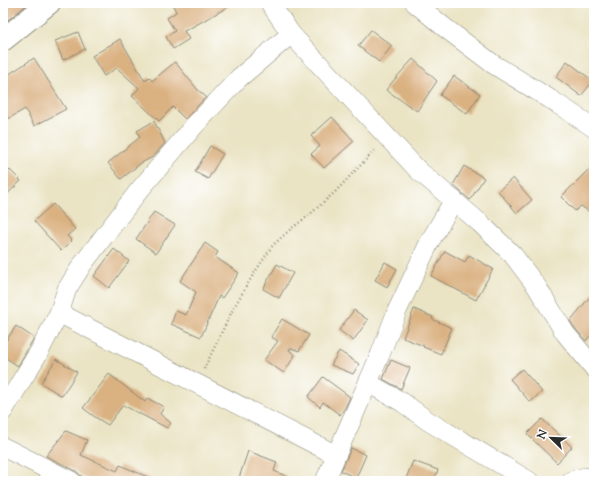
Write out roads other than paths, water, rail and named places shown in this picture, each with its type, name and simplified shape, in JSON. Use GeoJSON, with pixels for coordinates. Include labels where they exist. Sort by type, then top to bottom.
{"type":"FeatureCollection","features":[{"type":"Feature","properties":{"kind":"street"},"geometry":{"type":"LineString","coordinates":[[3,40],[49,3]]}},
{"type":"Feature","properties":{"kind":"street"},"geometry":{"type":"LineString","coordinates":[[270,3],[291,34],[418,170],[480,223],[513,255],[537,287],[565,333],[594,368]]}},
{"type":"Feature","properties":{"kind":"street"},"geometry":{"type":"LineString","coordinates":[[415,3],[493,64],[594,128]]}},
{"type":"Feature","properties":{"kind":"street"},"geometry":{"type":"LineString","coordinates":[[3,411],[39,352],[58,312],[66,289],[82,265],[137,193],[194,126],[239,78],[291,34]]}},
{"type":"Feature","properties":{"kind":"street"},"geometry":{"type":"LineString","coordinates":[[325,481],[380,355],[397,311],[430,241],[454,200]]}},
{"type":"Feature","properties":{"kind":"street"},"geometry":{"type":"LineString","coordinates":[[58,312],[336,455]]}},
{"type":"Feature","properties":{"kind":"street"},"geometry":{"type":"LineString","coordinates":[[368,383],[402,402],[428,421],[529,481]]}},
{"type":"Feature","properties":{"kind":"street"},"geometry":{"type":"LineString","coordinates":[[3,447],[71,481]]}},
{"type":"Feature","properties":{"kind":"street"},"geometry":{"type":"LineString","coordinates":[[571,481],[585,477],[594,480]]}}]}
